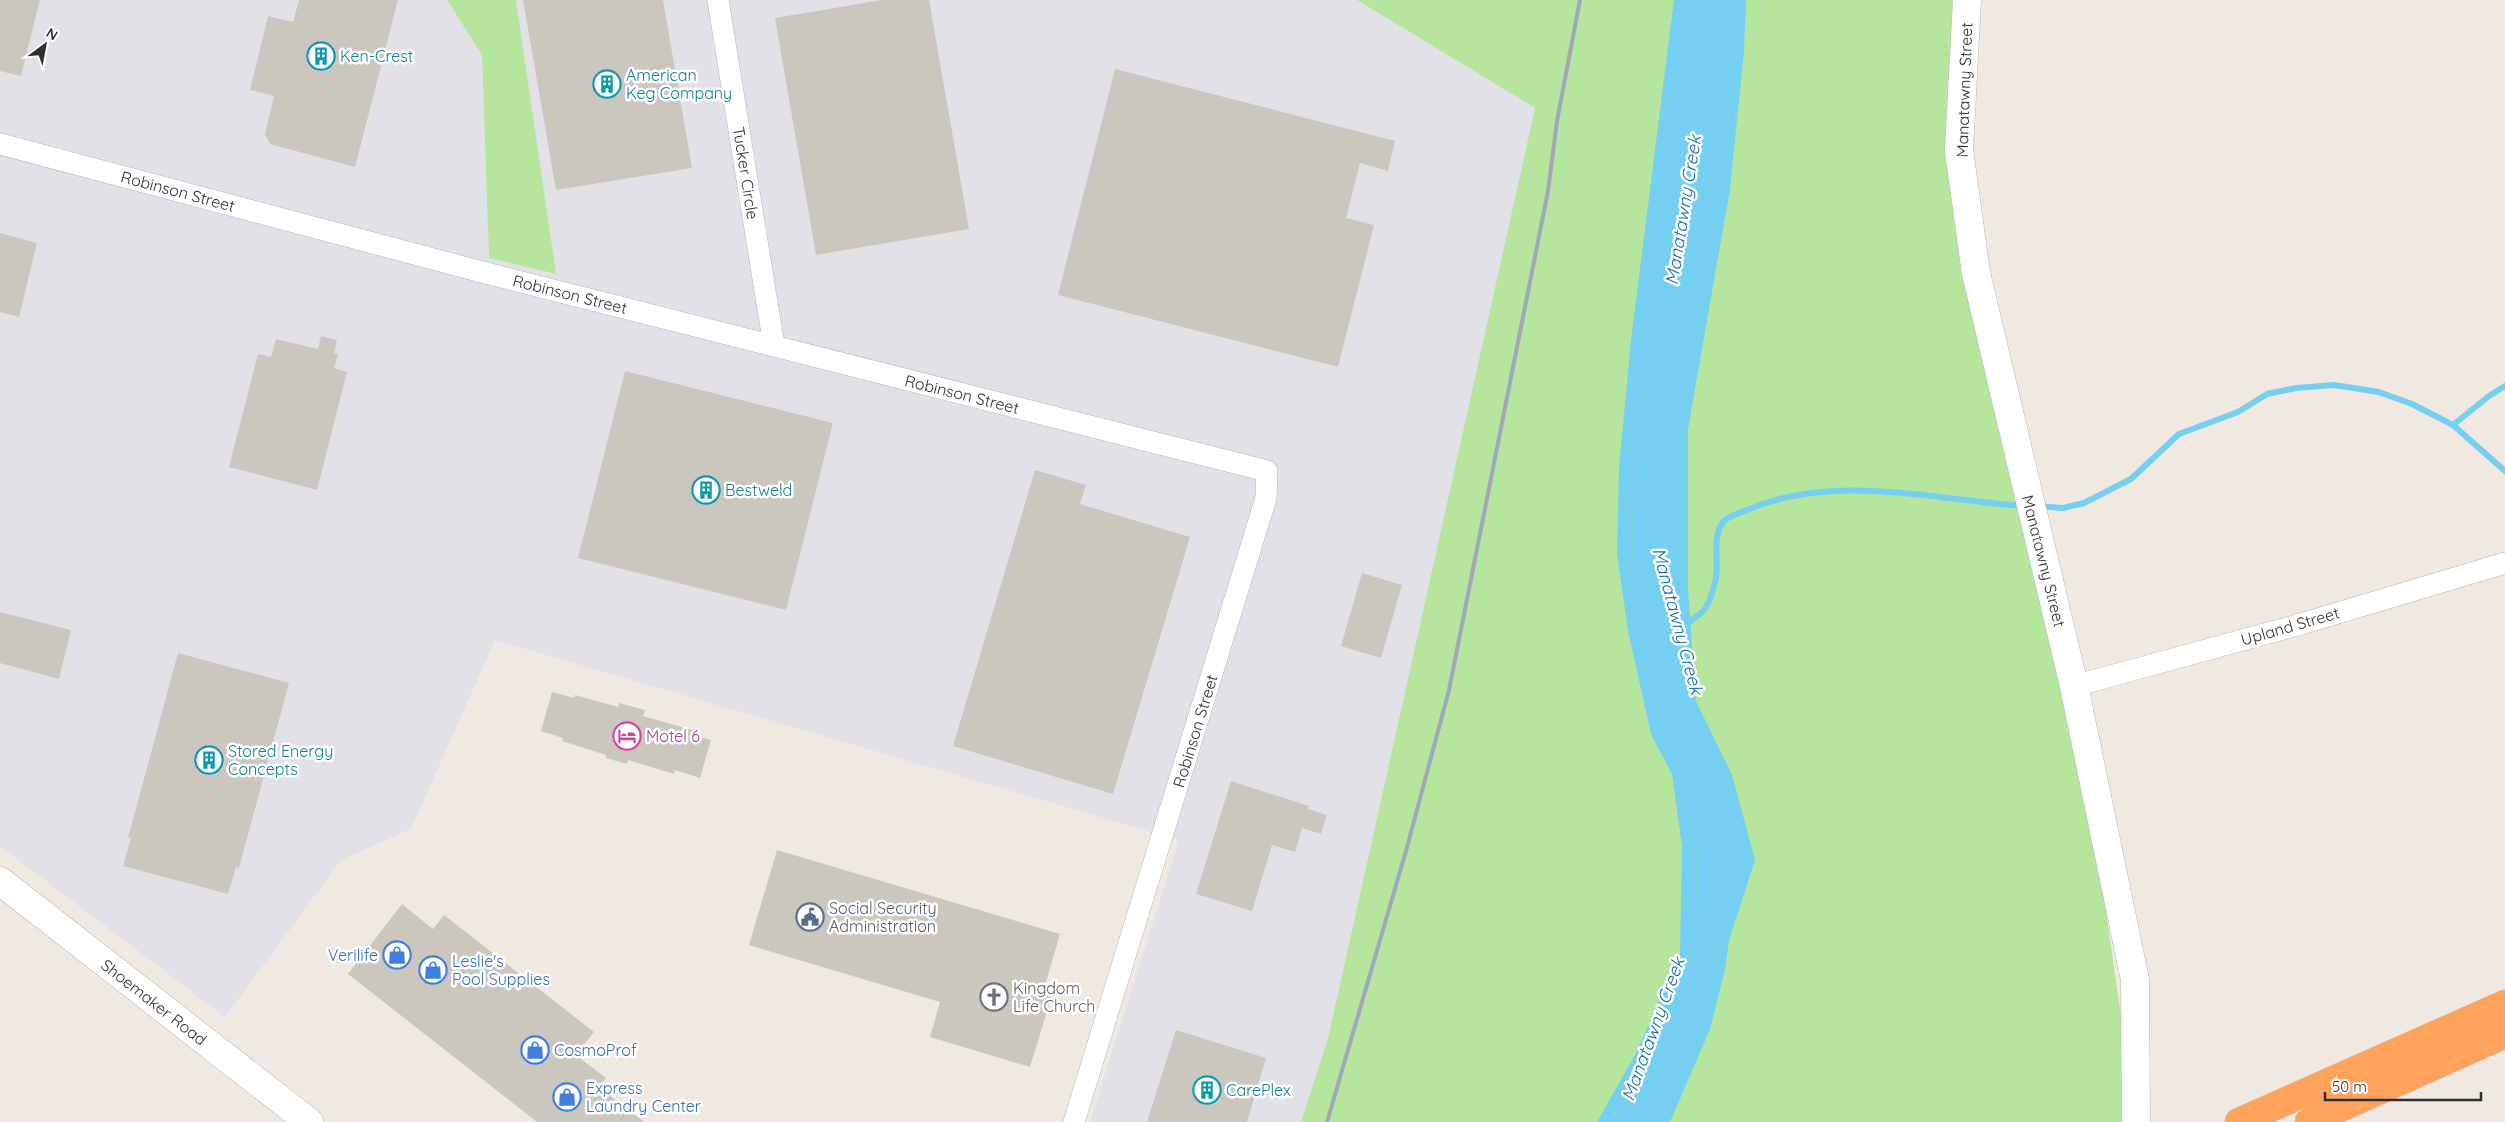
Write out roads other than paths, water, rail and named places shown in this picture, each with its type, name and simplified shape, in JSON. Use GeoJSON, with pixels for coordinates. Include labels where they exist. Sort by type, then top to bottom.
{"type":"FeatureCollection","features":[{"type":"Feature","properties":{"kind":"highway"},"geometry":{"type":"LineString","coordinates":[[2240,1122],[2505,1004]]}},
{"type":"Feature","properties":{"kind":"highway"},"geometry":{"type":"LineString","coordinates":[[2309,1122],[2505,1034]]}},
{"type":"Feature","properties":{"kind":"street","name":"Tucker Circle"},"geometry":{"type":"LineString","coordinates":[[718,0],[774,346]]}},
{"type":"Feature","properties":{"kind":"street","name":"Manatawny Street"},"geometry":{"type":"LineString","coordinates":[[1967,0],[1960,150],[1976,273],[2074,686],[2135,980],[2136,1122]]}},
{"type":"Feature","properties":{"kind":"street","name":"Robinson Street"},"geometry":{"type":"LineString","coordinates":[[0,144],[468,268],[1267,471],[1266,498],[1074,1122]]}},
{"type":"Feature","properties":{"kind":"street","name":"Upland Street"},"geometry":{"type":"LineString","coordinates":[[2074,686],[2304,623],[2505,563]]}},
{"type":"Feature","properties":{"kind":"street","name":"Shoemaker Road"},"geometry":{"type":"LineString","coordinates":[[0,881],[309,1122]]}},
{"type":"Feature","properties":{"kind":"water","name":"Manatawny Creek"},"geometry":{"type":"Polygon","coordinates":[[[1674,0],[1746,0],[1744,51],[1730,189],[1688,429],[1688,589],[1696,701],[1732,775],[1755,860],[1729,940],[1725,969],[1710,1029],[1670,1122],[1597,1122],[1636,1053],[1680,954],[1682,846],[1672,774],[1651,734],[1628,631],[1617,554],[1619,467],[1631,340],[1674,0]]]}},
{"type":"Feature","properties":{"kind":"waterway"},"geometry":{"type":"LineString","coordinates":[[2037,506],[2063,508],[2084,503],[2131,479],[2179,434],[2238,412],[2267,394],[2296,388],[2334,385],[2379,392],[2412,404],[2453,425],[2505,471]]}},
{"type":"Feature","properties":{"kind":"waterway"},"geometry":{"type":"LineString","coordinates":[[2453,425],[2489,396],[2505,386]]}},
{"type":"Feature","properties":{"kind":"waterway","name":"Manatawny Creek"},"geometry":{"type":"LineString","coordinates":[[1686,627],[1689,622],[1705,609],[1711,595],[1717,570],[1717,541],[1720,527],[1728,518],[1747,510],[1780,499],[1814,492],[1849,490],[2025,506]]}},
{"type":"Feature","properties":{"kind":"railway"},"geometry":{"type":"LineString","coordinates":[[1327,1122],[1406,851],[1449,690],[1548,191],[1557,121],[1580,0]]}},
{"type":"Feature","properties":{"kind":"place","name":"Ken-Crest"},"geometry":{"type":"Point","coordinates":[321,56]}},
{"type":"Feature","properties":{"kind":"place","name":"American Keg Company"},"geometry":{"type":"Point","coordinates":[607,84]}},
{"type":"Feature","properties":{"kind":"place","name":"Bestweld"},"geometry":{"type":"Point","coordinates":[706,490]}},
{"type":"Feature","properties":{"kind":"place","name":"Motel 6"},"geometry":{"type":"Point","coordinates":[627,736]}},
{"type":"Feature","properties":{"kind":"place","name":"Stored Energy Concepts"},"geometry":{"type":"Point","coordinates":[209,760]}},
{"type":"Feature","properties":{"kind":"place","name":"Social Security Administration"},"geometry":{"type":"Point","coordinates":[810,917]}},
{"type":"Feature","properties":{"kind":"place","name":"Verilife"},"geometry":{"type":"Point","coordinates":[397,955]}},
{"type":"Feature","properties":{"kind":"place","name":"Leslie's Pool Supplies"},"geometry":{"type":"Point","coordinates":[433,970]}},
{"type":"Feature","properties":{"kind":"place","name":"Kingdom Life Church"},"geometry":{"type":"Point","coordinates":[994,997]}},
{"type":"Feature","properties":{"kind":"place","name":"CosmoProf"},"geometry":{"type":"Point","coordinates":[535,1050]}},
{"type":"Feature","properties":{"kind":"place","name":"CarePlex"},"geometry":{"type":"Point","coordinates":[1207,1090]}},
{"type":"Feature","properties":{"kind":"place","name":"Express Laundry Center"},"geometry":{"type":"Point","coordinates":[567,1097]}}]}
